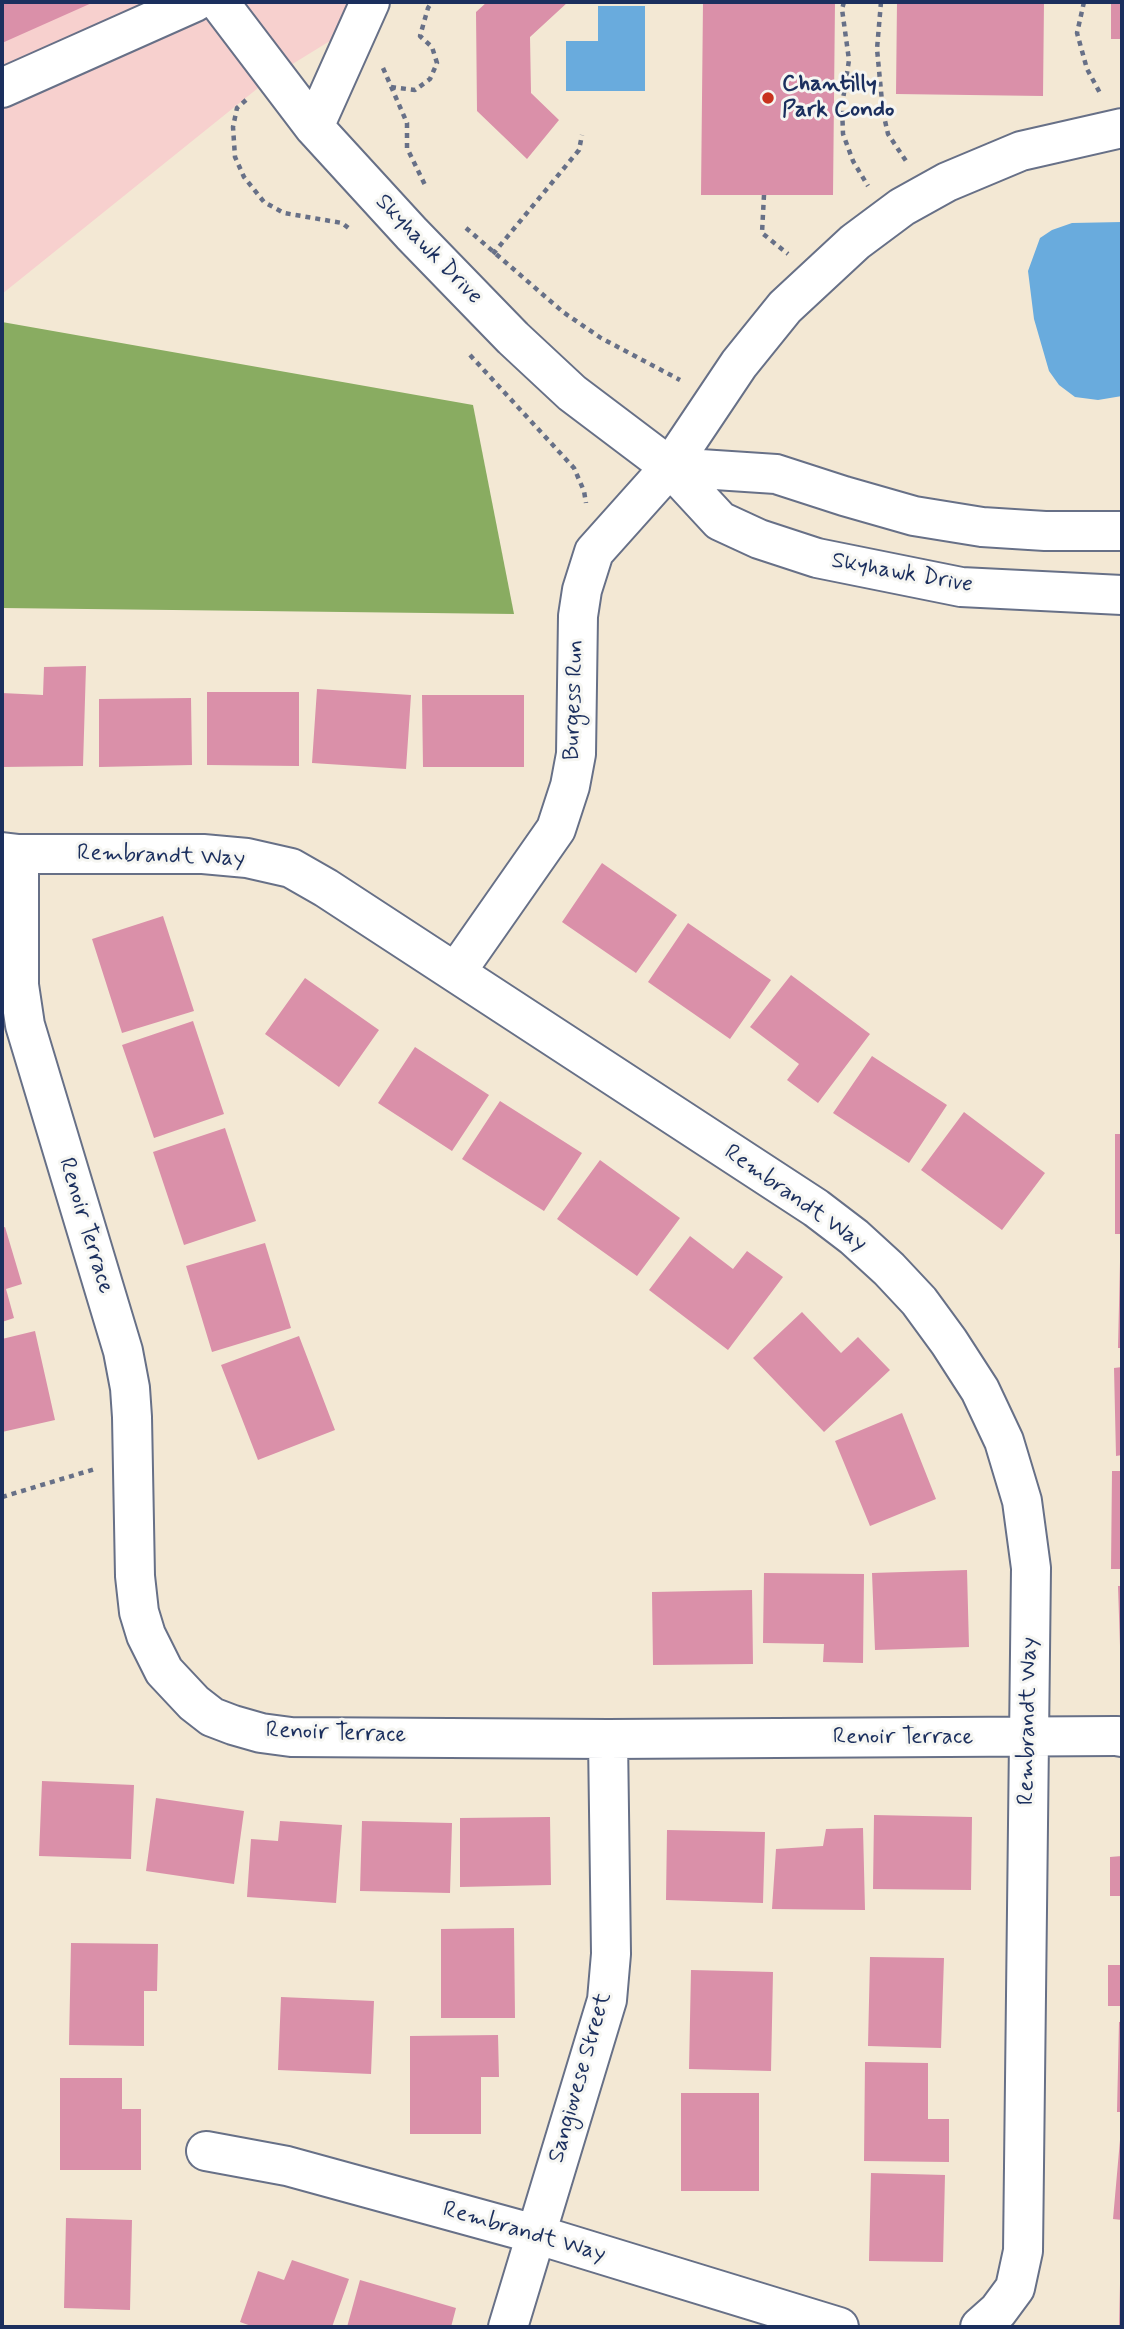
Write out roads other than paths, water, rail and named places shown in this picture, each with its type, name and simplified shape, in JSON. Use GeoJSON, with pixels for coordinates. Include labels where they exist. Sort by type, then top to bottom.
{"type":"FeatureCollection","features":[{"type":"Feature","properties":{"kind":"street"},"geometry":{"type":"LineString","coordinates":[[2,88],[195,2]]}},
{"type":"Feature","properties":{"kind":"street","name":"Skyhawk Drive"},"geometry":{"type":"LineString","coordinates":[[219,2],[314,127],[412,234],[513,338],[572,393],[670,467],[720,521],[759,539],[817,558],[961,587],[1122,595]]}},
{"type":"Feature","properties":{"kind":"street"},"geometry":{"type":"LineString","coordinates":[[314,127],[370,2]]}},
{"type":"Feature","properties":{"kind":"street","name":"Burgess Run"},"geometry":{"type":"LineString","coordinates":[[456,972],[556,829],[570,786],[576,754],[578,616],[582,590],[594,552],[670,467],[739,363],[785,307],[855,242],[902,207],[947,182],[1112,112]]}},
{"type":"Feature","properties":{"kind":"street"},"geometry":{"type":"LineString","coordinates":[[670,467],[776,474],[914,516],[982,527],[1045,531],[1122,531]]}},
{"type":"Feature","properties":{"kind":"street","name":"Rembrandt Way"},"geometry":{"type":"LineString","coordinates":[[11,853],[202,854],[247,858],[291,868],[456,972],[816,1208],[872,1253],[919,1301],[949,1342],[980,1390],[1004,1441],[1022,1501],[1031,1568],[1023,2251],[1016,2288],[998,2311],[979,2327]]}},
{"type":"Feature","properties":{"kind":"street","name":"Renoir Terrace"},"geometry":{"type":"LineString","coordinates":[[11,853],[19,985],[25,1025],[123,1351],[130,1388],[135,1576],[139,1612],[146,1635],[164,1671],[179,1689],[212,1717],[261,1733],[291,1737],[608,1739],[1120,1736]]}},
{"type":"Feature","properties":{"kind":"street","name":"Sangiovese Street"},"geometry":{"type":"LineString","coordinates":[[508,2327],[607,2000],[611,1954],[608,1739]]}},
{"type":"Feature","properties":{"kind":"street","name":"Rembrandt Way"},"geometry":{"type":"LineString","coordinates":[[206,2151],[287,2166],[535,2234],[839,2327]]}},
{"type":"Feature","properties":{"kind":"water"},"geometry":{"type":"Polygon","coordinates":[[[598,6],[645,6],[645,91],[566,91],[566,41],[598,41],[598,6]]]}},
{"type":"Feature","properties":{"kind":"water"},"geometry":{"type":"Polygon","coordinates":[[[1122,222],[1122,396],[1098,400],[1075,397],[1059,385],[1049,371],[1034,319],[1028,271],[1040,238],[1052,230],[1072,223],[1122,222]]]}},
{"type":"Feature","properties":{"kind":"place","name":"Chantilly Park Condo"},"geometry":{"type":"Point","coordinates":[768,98]}}]}
